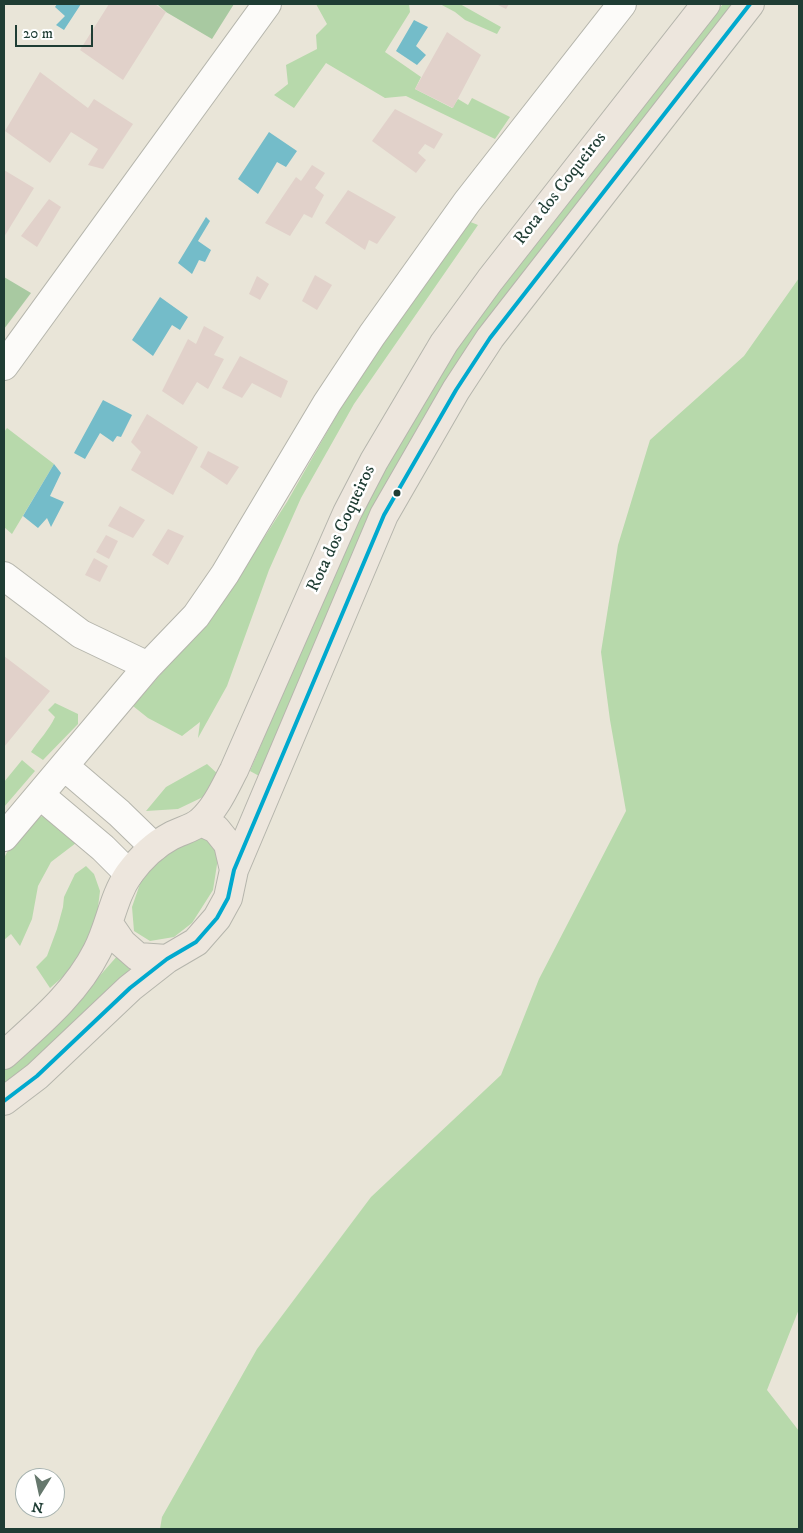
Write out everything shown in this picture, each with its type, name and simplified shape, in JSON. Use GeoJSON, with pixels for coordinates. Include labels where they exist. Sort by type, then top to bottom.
{"type":"FeatureCollection","features":[{"type":"Feature","properties":{"kind":"main road","name":"Rota dos Coqueiros"},"geometry":{"type":"LineString","coordinates":[[4,1055],[54,1009],[84,975],[98,950],[118,895],[129,874],[154,847],[170,836],[201,822],[217,801],[234,770],[347,513],[374,461],[444,343],[490,280],[706,4]]}},
{"type":"Feature","properties":{"kind":"main road","name":"Rota dos Coqueiros"},"geometry":{"type":"LineString","coordinates":[[4,1101],[37,1076],[130,988],[167,959],[196,942],[217,918],[228,898],[234,870],[384,515],[456,390],[490,338],[750,4]]}},
{"type":"Feature","properties":{"kind":"main road"},"geometry":{"type":"LineString","coordinates":[[201,822],[216,829],[228,844],[234,870]]}},
{"type":"Feature","properties":{"kind":"main road"},"geometry":{"type":"LineString","coordinates":[[109,924],[122,943],[138,957],[167,959]]}},
{"type":"Feature","properties":{"kind":"street"},"geometry":{"type":"LineString","coordinates":[[4,366],[267,4]]}},
{"type":"Feature","properties":{"kind":"street"},"geometry":{"type":"LineString","coordinates":[[4,837],[148,666],[196,616],[225,574],[327,403],[372,335],[467,202],[622,4]]}},
{"type":"Feature","properties":{"kind":"street"},"geometry":{"type":"LineString","coordinates":[[4,576],[82,634],[148,666]]}},
{"type":"Feature","properties":{"kind":"street"},"geometry":{"type":"LineString","coordinates":[[64,766],[119,813],[154,847]]}},
{"type":"Feature","properties":{"kind":"street"},"geometry":{"type":"LineString","coordinates":[[40,795],[103,848],[129,874]]}},
{"type":"Feature","properties":{"kind":"green space"},"geometry":{"type":"Polygon","coordinates":[[[157,4],[234,4],[212,39],[166,12],[157,4]]]}},
{"type":"Feature","properties":{"kind":"green space"},"geometry":{"type":"Polygon","coordinates":[[[316,4],[409,4],[410,12],[385,52],[421,77],[415,89],[452,108],[458,99],[468,105],[472,98],[510,117],[495,139],[406,96],[385,98],[326,63],[294,108],[274,95],[288,84],[286,65],[317,49],[316,35],[327,24],[316,4]]]}},
{"type":"Feature","properties":{"kind":"green space"},"geometry":{"type":"Polygon","coordinates":[[[440,4],[460,4],[501,27],[497,34],[465,20],[440,4]]]}},
{"type":"Feature","properties":{"kind":"green space"},"geometry":{"type":"Polygon","coordinates":[[[723,4],[735,4],[480,329],[423,418],[374,506],[261,777],[250,771],[330,580],[373,486],[428,391],[484,308],[723,4]]]}},
{"type":"Feature","properties":{"kind":"green space"},"geometry":{"type":"Polygon","coordinates":[[[468,221],[478,225],[354,404],[301,498],[269,570],[227,686],[198,738],[200,722],[182,736],[148,718],[133,706],[220,606],[287,502],[355,383],[400,313],[468,221]]]}},
{"type":"Feature","properties":{"kind":"green space"},"geometry":{"type":"Polygon","coordinates":[[[4,277],[31,293],[4,329],[4,277]]]}},
{"type":"Feature","properties":{"kind":"green space"},"geometry":{"type":"Polygon","coordinates":[[[799,278],[799,1309],[767,1390],[799,1431],[799,1529],[160,1529],[162,1517],[257,1349],[371,1197],[501,1075],[539,979],[626,811],[610,720],[601,652],[618,545],[650,440],[744,356],[799,278]]]}},
{"type":"Feature","properties":{"kind":"green space"},"geometry":{"type":"Polygon","coordinates":[[[7,428],[54,464],[12,534],[4,527],[4,432],[7,428]]]}},
{"type":"Feature","properties":{"kind":"green space"},"geometry":{"type":"Polygon","coordinates":[[[55,703],[78,714],[78,724],[43,760],[31,752],[55,717],[48,710],[55,703]]]}},
{"type":"Feature","properties":{"kind":"green space"},"geometry":{"type":"Polygon","coordinates":[[[22,760],[35,771],[4,807],[4,782],[22,760]]]}},
{"type":"Feature","properties":{"kind":"green space"},"geometry":{"type":"Polygon","coordinates":[[[207,764],[219,775],[203,797],[178,809],[146,811],[166,787],[207,764]]]}},
{"type":"Feature","properties":{"kind":"green space"},"geometry":{"type":"Polygon","coordinates":[[[42,816],[52,818],[76,843],[51,862],[38,886],[32,919],[20,946],[11,934],[4,940],[4,858],[20,834],[42,816]]]}},
{"type":"Feature","properties":{"kind":"green space"},"geometry":{"type":"Polygon","coordinates":[[[201,836],[213,842],[218,858],[213,890],[192,923],[174,937],[150,941],[134,931],[132,907],[141,881],[157,860],[180,844],[201,836]]]}},
{"type":"Feature","properties":{"kind":"green space"},"geometry":{"type":"Polygon","coordinates":[[[86,866],[94,874],[100,891],[94,940],[73,968],[50,988],[36,967],[47,956],[57,929],[64,897],[75,874],[86,866]]]}},
{"type":"Feature","properties":{"kind":"green space"},"geometry":{"type":"Polygon","coordinates":[[[119,954],[134,965],[78,1022],[4,1089],[4,1070],[73,1006],[119,954]]]}},
{"type":"Feature","properties":{"kind":"water"},"geometry":{"type":"Polygon","coordinates":[[[57,4],[81,4],[64,30],[56,25],[65,16],[55,7],[57,4]]]}},
{"type":"Feature","properties":{"kind":"water"},"geometry":{"type":"Polygon","coordinates":[[[414,20],[428,27],[416,46],[426,55],[417,65],[396,51],[414,20]]]}},
{"type":"Feature","properties":{"kind":"water"},"geometry":{"type":"Polygon","coordinates":[[[269,132],[297,151],[286,167],[277,162],[258,194],[238,179],[269,132]]]}},
{"type":"Feature","properties":{"kind":"water"},"geometry":{"type":"Polygon","coordinates":[[[206,217],[210,221],[198,241],[211,250],[205,262],[199,260],[192,274],[178,263],[206,217]]]}},
{"type":"Feature","properties":{"kind":"water"},"geometry":{"type":"Polygon","coordinates":[[[160,297],[188,317],[180,330],[172,325],[153,356],[132,340],[160,297]]]}},
{"type":"Feature","properties":{"kind":"water"},"geometry":{"type":"Polygon","coordinates":[[[103,400],[132,415],[121,437],[117,436],[113,442],[100,433],[85,459],[74,453],[103,400]]]}},
{"type":"Feature","properties":{"kind":"water"},"geometry":{"type":"Polygon","coordinates":[[[54,464],[61,473],[50,496],[64,502],[51,527],[47,518],[38,528],[23,516],[54,464]]]}},
{"type":"Feature","properties":{"kind":"building"},"geometry":{"type":"Polygon","coordinates":[[[109,4],[155,4],[166,12],[123,80],[80,50],[109,4]]]}},
{"type":"Feature","properties":{"kind":"building"},"geometry":{"type":"Polygon","coordinates":[[[496,4],[509,4],[506,9],[496,4]]]}},
{"type":"Feature","properties":{"kind":"building"},"geometry":{"type":"Polygon","coordinates":[[[447,32],[481,55],[453,108],[415,89],[447,32]]]}},
{"type":"Feature","properties":{"kind":"building"},"geometry":{"type":"Polygon","coordinates":[[[40,72],[88,108],[94,99],[133,124],[103,169],[88,165],[98,149],[71,132],[50,163],[5,131],[40,72]]]}},
{"type":"Feature","properties":{"kind":"building"},"geometry":{"type":"Polygon","coordinates":[[[395,109],[443,134],[434,149],[425,144],[418,153],[426,160],[416,173],[372,141],[395,109]]]}},
{"type":"Feature","properties":{"kind":"building"},"geometry":{"type":"Polygon","coordinates":[[[312,165],[325,173],[315,188],[324,195],[312,218],[304,214],[290,236],[265,223],[296,177],[301,181],[312,165]]]}},
{"type":"Feature","properties":{"kind":"building"},"geometry":{"type":"Polygon","coordinates":[[[4,170],[34,188],[4,237],[4,170]]]}},
{"type":"Feature","properties":{"kind":"building"},"geometry":{"type":"Polygon","coordinates":[[[348,190],[396,217],[377,244],[369,240],[365,250],[325,223],[348,190]]]}},
{"type":"Feature","properties":{"kind":"building"},"geometry":{"type":"Polygon","coordinates":[[[49,199],[61,207],[37,247],[21,236],[49,199]]]}},
{"type":"Feature","properties":{"kind":"building"},"geometry":{"type":"Polygon","coordinates":[[[315,275],[332,285],[317,310],[302,301],[315,275]]]}},
{"type":"Feature","properties":{"kind":"building"},"geometry":{"type":"Polygon","coordinates":[[[257,276],[269,284],[260,300],[249,294],[257,276]]]}},
{"type":"Feature","properties":{"kind":"building"},"geometry":{"type":"Polygon","coordinates":[[[204,326],[224,337],[214,355],[224,359],[208,389],[197,382],[183,405],[162,391],[188,339],[196,344],[204,326]]]}},
{"type":"Feature","properties":{"kind":"building"},"geometry":{"type":"Polygon","coordinates":[[[240,356],[288,381],[281,398],[252,383],[242,398],[222,388],[240,356]]]}},
{"type":"Feature","properties":{"kind":"building"},"geometry":{"type":"Polygon","coordinates":[[[147,414],[198,447],[173,495],[131,470],[141,452],[131,442],[147,414]]]}},
{"type":"Feature","properties":{"kind":"building"},"geometry":{"type":"Polygon","coordinates":[[[208,451],[239,467],[227,485],[200,467],[208,451]]]}},
{"type":"Feature","properties":{"kind":"building"},"geometry":{"type":"Polygon","coordinates":[[[120,506],[145,520],[133,538],[108,526],[120,506]]]}},
{"type":"Feature","properties":{"kind":"building"},"geometry":{"type":"Polygon","coordinates":[[[168,529],[184,536],[168,565],[152,555],[168,529]]]}},
{"type":"Feature","properties":{"kind":"building"},"geometry":{"type":"Polygon","coordinates":[[[106,535],[118,541],[109,559],[96,552],[106,535]]]}},
{"type":"Feature","properties":{"kind":"building"},"geometry":{"type":"Polygon","coordinates":[[[94,558],[108,566],[100,582],[85,575],[94,558]]]}},
{"type":"Feature","properties":{"kind":"building"},"geometry":{"type":"Polygon","coordinates":[[[4,656],[50,691],[4,747],[4,656]]]}},
{"type":"Feature","properties":{"kind":"transit line"},"geometry":{"type":"LineString","coordinates":[[4,1101],[37,1076],[130,988],[167,959],[196,942],[217,918],[228,898],[234,870],[384,515],[456,390],[490,338],[750,4]]}}]}
